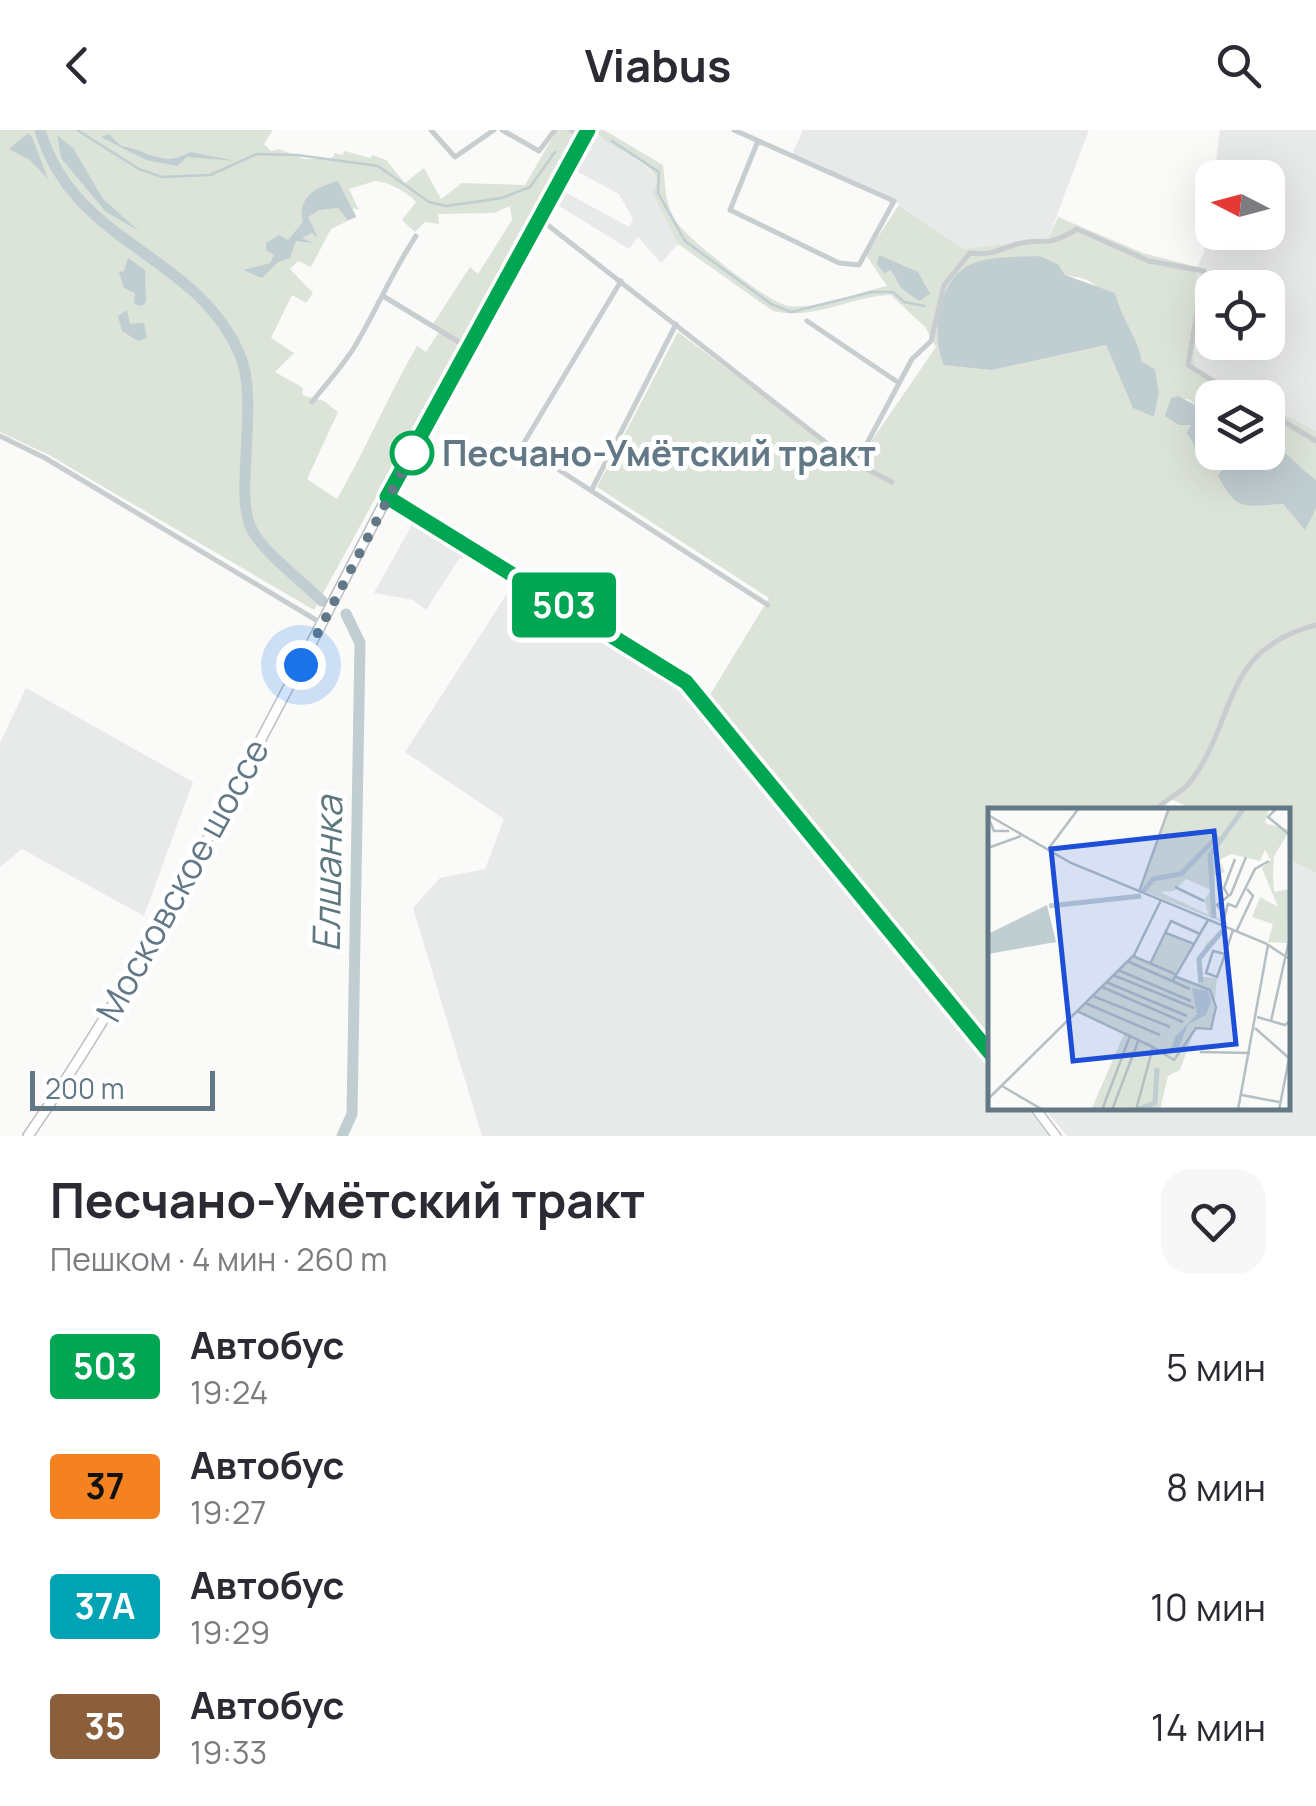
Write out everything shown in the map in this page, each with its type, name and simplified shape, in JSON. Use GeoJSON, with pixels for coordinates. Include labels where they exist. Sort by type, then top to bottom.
{"type":"FeatureCollection","features":[{"type":"Feature","properties":{"kind":"main road"},"geometry":{"type":"LineString","coordinates":[[586,133],[387,497],[686,682],[988,1050]]}},
{"type":"Feature","properties":{"kind":"main road","name":"Московское шоссе"},"geometry":{"type":"LineString","coordinates":[[28,1136],[101,1024],[162,919],[387,497]]}},
{"type":"Feature","properties":{"kind":"main road"},"geometry":{"type":"LineString","coordinates":[[1037,1111],[1056,1136]]}},
{"type":"Feature","properties":{"kind":"street"},"geometry":{"type":"LineString","coordinates":[[431,130],[454,156],[498,130],[539,150],[555,130]]}},
{"type":"Feature","properties":{"kind":"street"},"geometry":{"type":"LineString","coordinates":[[572,130],[586,133]]}},
{"type":"Feature","properties":{"kind":"street"},"geometry":{"type":"LineString","coordinates":[[734,130],[894,202],[859,264],[839,262],[730,210],[758,141]]}},
{"type":"Feature","properties":{"kind":"street"},"geometry":{"type":"LineString","coordinates":[[540,219],[856,464],[892,482]]}},
{"type":"Feature","properties":{"kind":"street"},"geometry":{"type":"LineString","coordinates":[[856,464],[912,359],[932,341],[944,285],[970,253],[992,256],[1019,243],[1054,243],[1077,228],[1149,261],[1204,271],[1188,365],[1212,380]]}},
{"type":"Feature","properties":{"kind":"street"},"geometry":{"type":"LineString","coordinates":[[312,402],[353,350],[383,296],[388,276],[416,236]]}},
{"type":"Feature","properties":{"kind":"street"},"geometry":{"type":"LineString","coordinates":[[621,282],[522,446],[768,605]]}},
{"type":"Feature","properties":{"kind":"street"},"geometry":{"type":"LineString","coordinates":[[383,296],[469,348]]}},
{"type":"Feature","properties":{"kind":"street"},"geometry":{"type":"LineString","coordinates":[[808,321],[899,382]]}},
{"type":"Feature","properties":{"kind":"street"},"geometry":{"type":"LineString","coordinates":[[592,488],[676,324]]}},
{"type":"Feature","properties":{"kind":"street"},"geometry":{"type":"LineString","coordinates":[[1285,422],[1316,441]]}},
{"type":"Feature","properties":{"kind":"street"},"geometry":{"type":"LineString","coordinates":[[0,436],[45,458],[324,620]]}},
{"type":"Feature","properties":{"kind":"street"},"geometry":{"type":"LineString","coordinates":[[1158,808],[1164,799],[1191,782],[1240,680],[1258,653],[1277,638],[1316,626]]}},
{"type":"Feature","properties":{"kind":"shaded area"},"geometry":{"type":"Polygon","coordinates":[[[0,130],[273,130],[264,144],[271,151],[279,149],[304,159],[331,159],[335,153],[342,155],[345,151],[370,158],[373,155],[386,160],[405,183],[424,168],[441,199],[462,183],[525,185],[557,130],[577,130],[314,610],[49,455],[0,432],[0,130]],[[380,182],[349,189],[359,210],[353,208],[356,217],[331,229],[311,267],[298,261],[290,269],[313,293],[306,303],[292,295],[271,338],[294,353],[275,372],[303,388],[302,395],[324,401],[338,412],[307,479],[337,499],[417,346],[426,352],[439,332],[431,327],[470,267],[478,274],[512,220],[510,206],[494,213],[438,214],[439,224],[425,222],[415,232],[402,220],[416,202],[397,188],[380,182]]]}},
{"type":"Feature","properties":{"kind":"shaded area"},"geometry":{"type":"Polygon","coordinates":[[[595,130],[604,130],[663,165],[668,203],[685,232],[748,283],[789,306],[826,303],[887,286],[866,255],[899,205],[963,249],[1048,239],[1058,217],[1143,253],[1197,267],[1194,368],[1218,380],[1195,380],[1195,404],[1188,399],[1171,398],[1192,425],[1195,470],[1229,470],[1276,504],[1283,504],[1305,529],[1316,509],[1316,873],[1291,860],[1291,808],[1190,808],[1169,798],[1164,808],[988,808],[988,1040],[708,698],[769,598],[597,487],[678,332],[855,465],[936,347],[925,327],[891,295],[818,311],[773,311],[678,244],[653,193],[658,180],[634,157],[595,130]],[[1040,256],[970,265],[992,370],[1106,345],[1133,407],[1154,417],[1159,393],[1155,369],[1142,363],[1130,329],[1115,306],[1087,280],[1065,275],[1058,264],[1040,256]]]}},
{"type":"Feature","properties":{"kind":"shaded area"},"geometry":{"type":"Polygon","coordinates":[[[803,130],[1089,130],[1048,239],[963,249],[894,201],[792,155],[803,130]]]}},
{"type":"Feature","properties":{"kind":"shaded area"},"geometry":{"type":"Polygon","coordinates":[[[1220,130],[1316,130],[1316,431],[1285,415],[1285,380],[1218,380],[1194,368],[1195,334],[1195,360],[1285,360],[1285,270],[1197,270],[1204,253],[1285,250],[1285,160],[1216,160],[1220,130]]]}},
{"type":"Feature","properties":{"kind":"shaded area"},"geometry":{"type":"Polygon","coordinates":[[[28,133],[48,179],[30,160],[9,149],[28,133]]]}},
{"type":"Feature","properties":{"kind":"shaded area"},"geometry":{"type":"Polygon","coordinates":[[[593,133],[637,156],[658,180],[678,244],[661,263],[638,237],[629,249],[556,204],[563,191],[629,227],[633,219],[619,194],[574,170],[593,133]]]}},
{"type":"Feature","properties":{"kind":"shaded area"},"geometry":{"type":"Polygon","coordinates":[[[109,134],[121,146],[163,158],[190,152],[236,161],[187,157],[177,166],[146,160],[101,137],[109,134]]]}},
{"type":"Feature","properties":{"kind":"shaded area"},"geometry":{"type":"Polygon","coordinates":[[[57,135],[73,148],[103,199],[139,231],[106,212],[61,158],[57,135]]]}},
{"type":"Feature","properties":{"kind":"shaded area"},"geometry":{"type":"Polygon","coordinates":[[[338,181],[356,217],[348,220],[338,208],[319,210],[308,217],[318,238],[312,233],[302,238],[313,243],[296,241],[290,258],[278,262],[262,278],[243,270],[270,263],[274,255],[266,250],[266,243],[279,235],[288,240],[303,222],[303,206],[310,194],[338,181]]]}},
{"type":"Feature","properties":{"kind":"shaded area"},"geometry":{"type":"Polygon","coordinates":[[[879,255],[918,272],[930,294],[919,301],[901,288],[891,270],[884,273],[877,264],[879,255]]]}},
{"type":"Feature","properties":{"kind":"shaded area"},"geometry":{"type":"Polygon","coordinates":[[[1040,256],[1058,264],[1065,275],[1115,293],[1142,362],[1155,369],[1159,393],[1154,417],[1133,408],[1106,345],[992,370],[944,365],[938,340],[940,311],[958,273],[985,260],[1040,256]]]}},
{"type":"Feature","properties":{"kind":"shaded area"},"geometry":{"type":"Polygon","coordinates":[[[128,258],[145,270],[146,302],[142,306],[134,304],[135,293],[124,288],[119,272],[124,271],[128,258]]]}},
{"type":"Feature","properties":{"kind":"shaded area"},"geometry":{"type":"Polygon","coordinates":[[[127,310],[130,324],[144,323],[147,338],[138,341],[122,331],[118,316],[127,310]]]}},
{"type":"Feature","properties":{"kind":"shaded area"},"geometry":{"type":"Polygon","coordinates":[[[1178,396],[1195,405],[1195,446],[1187,433],[1191,425],[1179,425],[1165,416],[1171,398],[1178,396]]]}},
{"type":"Feature","properties":{"kind":"shaded area"},"geometry":{"type":"Polygon","coordinates":[[[1285,415],[1316,431],[1316,480],[1285,460],[1285,415]]]}},
{"type":"Feature","properties":{"kind":"shaded area"},"geometry":{"type":"Polygon","coordinates":[[[1285,454],[1316,480],[1316,509],[1305,530],[1283,504],[1251,506],[1237,502],[1218,476],[1222,470],[1285,470],[1285,454]]]}},
{"type":"Feature","properties":{"kind":"shaded area"},"geometry":{"type":"Polygon","coordinates":[[[414,521],[470,556],[459,559],[426,610],[413,600],[374,593],[414,521]]]}},
{"type":"Feature","properties":{"kind":"shaded area"},"geometry":{"type":"Polygon","coordinates":[[[512,586],[655,676],[666,673],[696,697],[988,1058],[988,1111],[1030,1111],[1049,1136],[482,1136],[413,908],[440,878],[485,869],[504,819],[405,752],[512,586]]]}},
{"type":"Feature","properties":{"kind":"shaded area"},"geometry":{"type":"Polygon","coordinates":[[[26,688],[193,782],[144,916],[22,849],[0,867],[0,743],[26,688]]]}},
{"type":"Feature","properties":{"kind":"shaded area"},"geometry":{"type":"Polygon","coordinates":[[[1291,860],[1316,873],[1316,1136],[1067,1136],[1047,1111],[1291,1111],[1291,860]]]}},
{"type":"Feature","properties":{"kind":"waterway","name":"Елшанка"},"geometry":{"type":"LineString","coordinates":[[40,130],[57,169],[79,200],[195,293],[220,321],[240,355],[245,374],[245,495],[252,530],[274,558],[322,601]]}},
{"type":"Feature","properties":{"kind":"waterway"},"geometry":{"type":"LineString","coordinates":[[77,130],[139,169],[162,177],[210,175],[257,154],[297,155],[378,166],[429,202],[446,206],[502,198],[530,187],[555,152]]}},
{"type":"Feature","properties":{"kind":"waterway"},"geometry":{"type":"LineString","coordinates":[[612,141],[659,172],[658,193],[685,241],[771,304],[791,312],[872,292],[893,292],[904,302],[924,306]]}},
{"type":"Feature","properties":{"kind":"waterway","name":"Елшанка"},"geometry":{"type":"LineString","coordinates":[[342,1136],[352,1114],[360,643],[346,614]]}},
{"type":"Feature","properties":{"kind":"bus line","name":"503"},"geometry":{"type":"LineString","coordinates":[[588,130],[387,497],[686,682],[703,698],[988,1050]]}},
{"type":"Feature","properties":{"kind":"place","name":"Песчано-Умётский тракт"},"geometry":{"type":"Point","coordinates":[412,453]}},
{"type":"Feature","properties":{"kind":"route"},"geometry":{"type":"LineString","coordinates":[[301,665],[412,453]]}}]}
